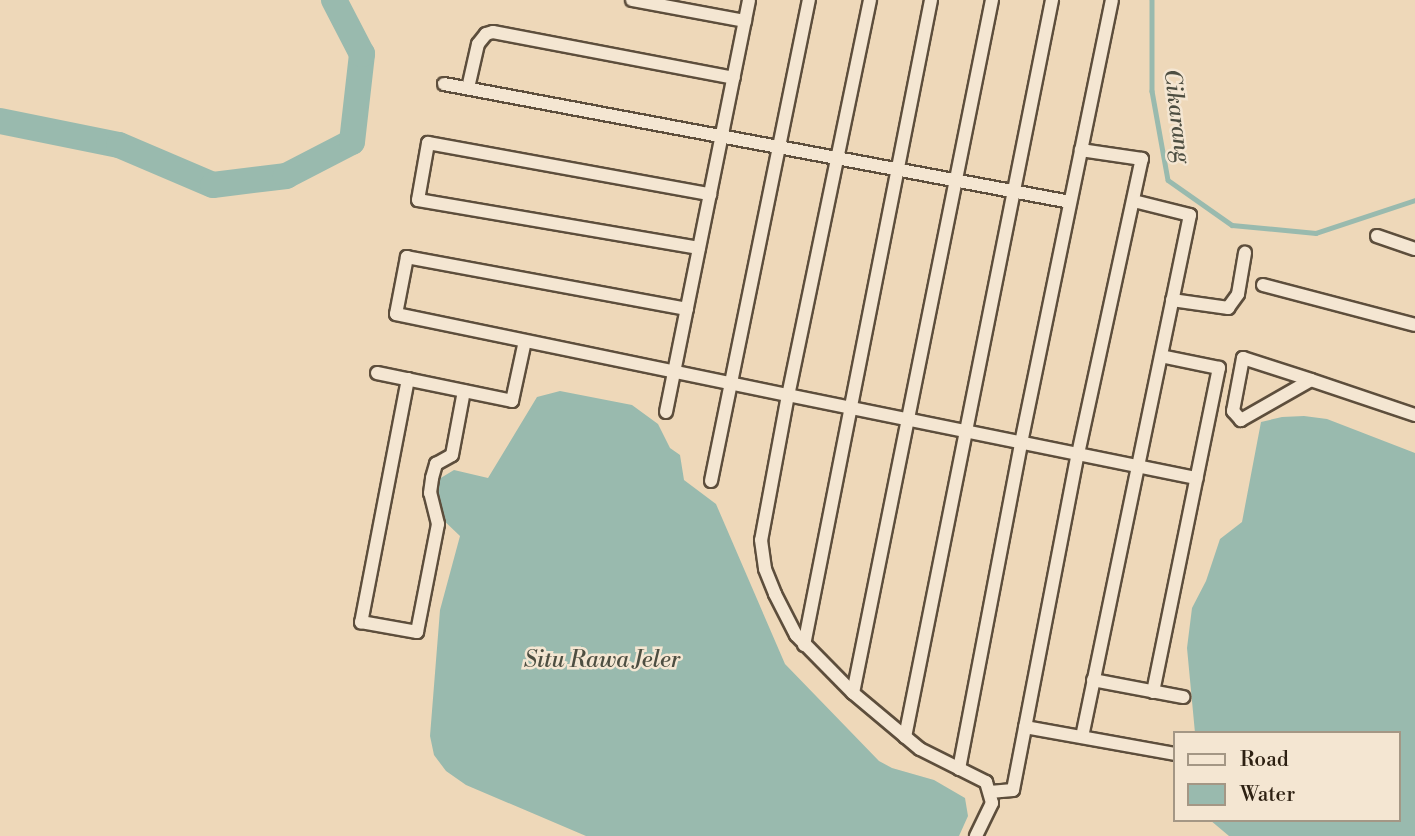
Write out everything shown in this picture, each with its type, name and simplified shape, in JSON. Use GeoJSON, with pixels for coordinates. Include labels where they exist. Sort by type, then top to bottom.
{"type":"FeatureCollection","features":[{"type":"Feature","properties":{"kind":"street"},"geometry":{"type":"LineString","coordinates":[[632,0],[745,21]]}},
{"type":"Feature","properties":{"kind":"street"},"geometry":{"type":"LineString","coordinates":[[666,412],[749,0]]}},
{"type":"Feature","properties":{"kind":"street"},"geometry":{"type":"LineString","coordinates":[[711,481],[808,0]]}},
{"type":"Feature","properties":{"kind":"street"},"geometry":{"type":"LineString","coordinates":[[870,0],[788,395],[761,540],[765,569],[775,594],[788,624],[804,645],[853,692],[920,749],[986,782],[992,803],[976,836]]}},
{"type":"Feature","properties":{"kind":"street"},"geometry":{"type":"LineString","coordinates":[[804,645],[931,0]]}},
{"type":"Feature","properties":{"kind":"street"},"geometry":{"type":"LineString","coordinates":[[853,692],[992,0]]}},
{"type":"Feature","properties":{"kind":"street"},"geometry":{"type":"LineString","coordinates":[[905,737],[1052,0]]}},
{"type":"Feature","properties":{"kind":"street"},"geometry":{"type":"LineString","coordinates":[[959,769],[1021,443],[1112,0]]}},
{"type":"Feature","properties":{"kind":"street"},"geometry":{"type":"LineString","coordinates":[[468,88],[478,44],[485,34],[493,32],[734,78]]}},
{"type":"Feature","properties":{"kind":"street"},"geometry":{"type":"LineString","coordinates":[[444,84],[1070,202]]}},
{"type":"Feature","properties":{"kind":"street"},"geometry":{"type":"LineString","coordinates":[[699,248],[418,200],[428,143],[710,194]]}},
{"type":"Feature","properties":{"kind":"street"},"geometry":{"type":"LineString","coordinates":[[990,792],[1013,790],[1078,454],[1142,159],[1081,150]]}},
{"type":"Feature","properties":{"kind":"street"},"geometry":{"type":"LineString","coordinates":[[1082,737],[1190,215],[1134,201]]}},
{"type":"Feature","properties":{"kind":"street"},"geometry":{"type":"LineString","coordinates":[[1377,236],[1415,249]]}},
{"type":"Feature","properties":{"kind":"street"},"geometry":{"type":"LineString","coordinates":[[1172,300],[1228,308],[1238,294],[1245,253]]}},
{"type":"Feature","properties":{"kind":"street"},"geometry":{"type":"LineString","coordinates":[[687,309],[407,257],[397,314],[1197,478]]}},
{"type":"Feature","properties":{"kind":"street"},"geometry":{"type":"LineString","coordinates":[[1263,285],[1415,324]]}},
{"type":"Feature","properties":{"kind":"street"},"geometry":{"type":"LineString","coordinates":[[377,373],[512,401],[526,341]]}},
{"type":"Feature","properties":{"kind":"street"},"geometry":{"type":"LineString","coordinates":[[1153,692],[1219,368],[1161,356]]}},
{"type":"Feature","properties":{"kind":"street"},"geometry":{"type":"LineString","coordinates":[[1311,380],[1241,420],[1233,411],[1243,358],[1311,380],[1415,415]]}},
{"type":"Feature","properties":{"kind":"street"},"geometry":{"type":"LineString","coordinates":[[408,379],[361,621],[417,632],[438,524],[430,493],[432,478],[436,464],[452,455],[464,391]]}},
{"type":"Feature","properties":{"kind":"street"},"geometry":{"type":"LineString","coordinates":[[1093,680],[1183,697]]}},
{"type":"Feature","properties":{"kind":"street"},"geometry":{"type":"LineString","coordinates":[[1025,727],[1174,754]]}},
{"type":"Feature","properties":{"kind":"water","name":"Situ Rawa Jeler"},"geometry":{"type":"Polygon","coordinates":[[[560,391],[632,405],[658,424],[670,448],[680,455],[684,480],[716,504],[785,664],[879,761],[892,768],[934,780],[965,798],[968,816],[959,836],[586,836],[466,785],[446,771],[434,755],[430,736],[440,610],[460,536],[438,515],[436,490],[439,479],[454,470],[488,478],[537,397],[560,391]]]}},
{"type":"Feature","properties":{"kind":"water"},"geometry":{"type":"Polygon","coordinates":[[[1282,417],[1327,419],[1415,453],[1415,836],[1229,836],[1212,822],[1401,822],[1401,731],[1195,731],[1187,648],[1192,608],[1206,581],[1220,539],[1242,522],[1261,422],[1282,417]]]}},
{"type":"Feature","properties":{"kind":"waterway"},"geometry":{"type":"LineString","coordinates":[[0,121],[119,145],[213,185],[286,176],[352,142],[362,54],[334,0]]}},
{"type":"Feature","properties":{"kind":"waterway","name":"Cikarang"},"geometry":{"type":"LineString","coordinates":[[1152,0],[1152,91],[1168,180],[1232,225],[1316,233],[1415,200]]}}]}
